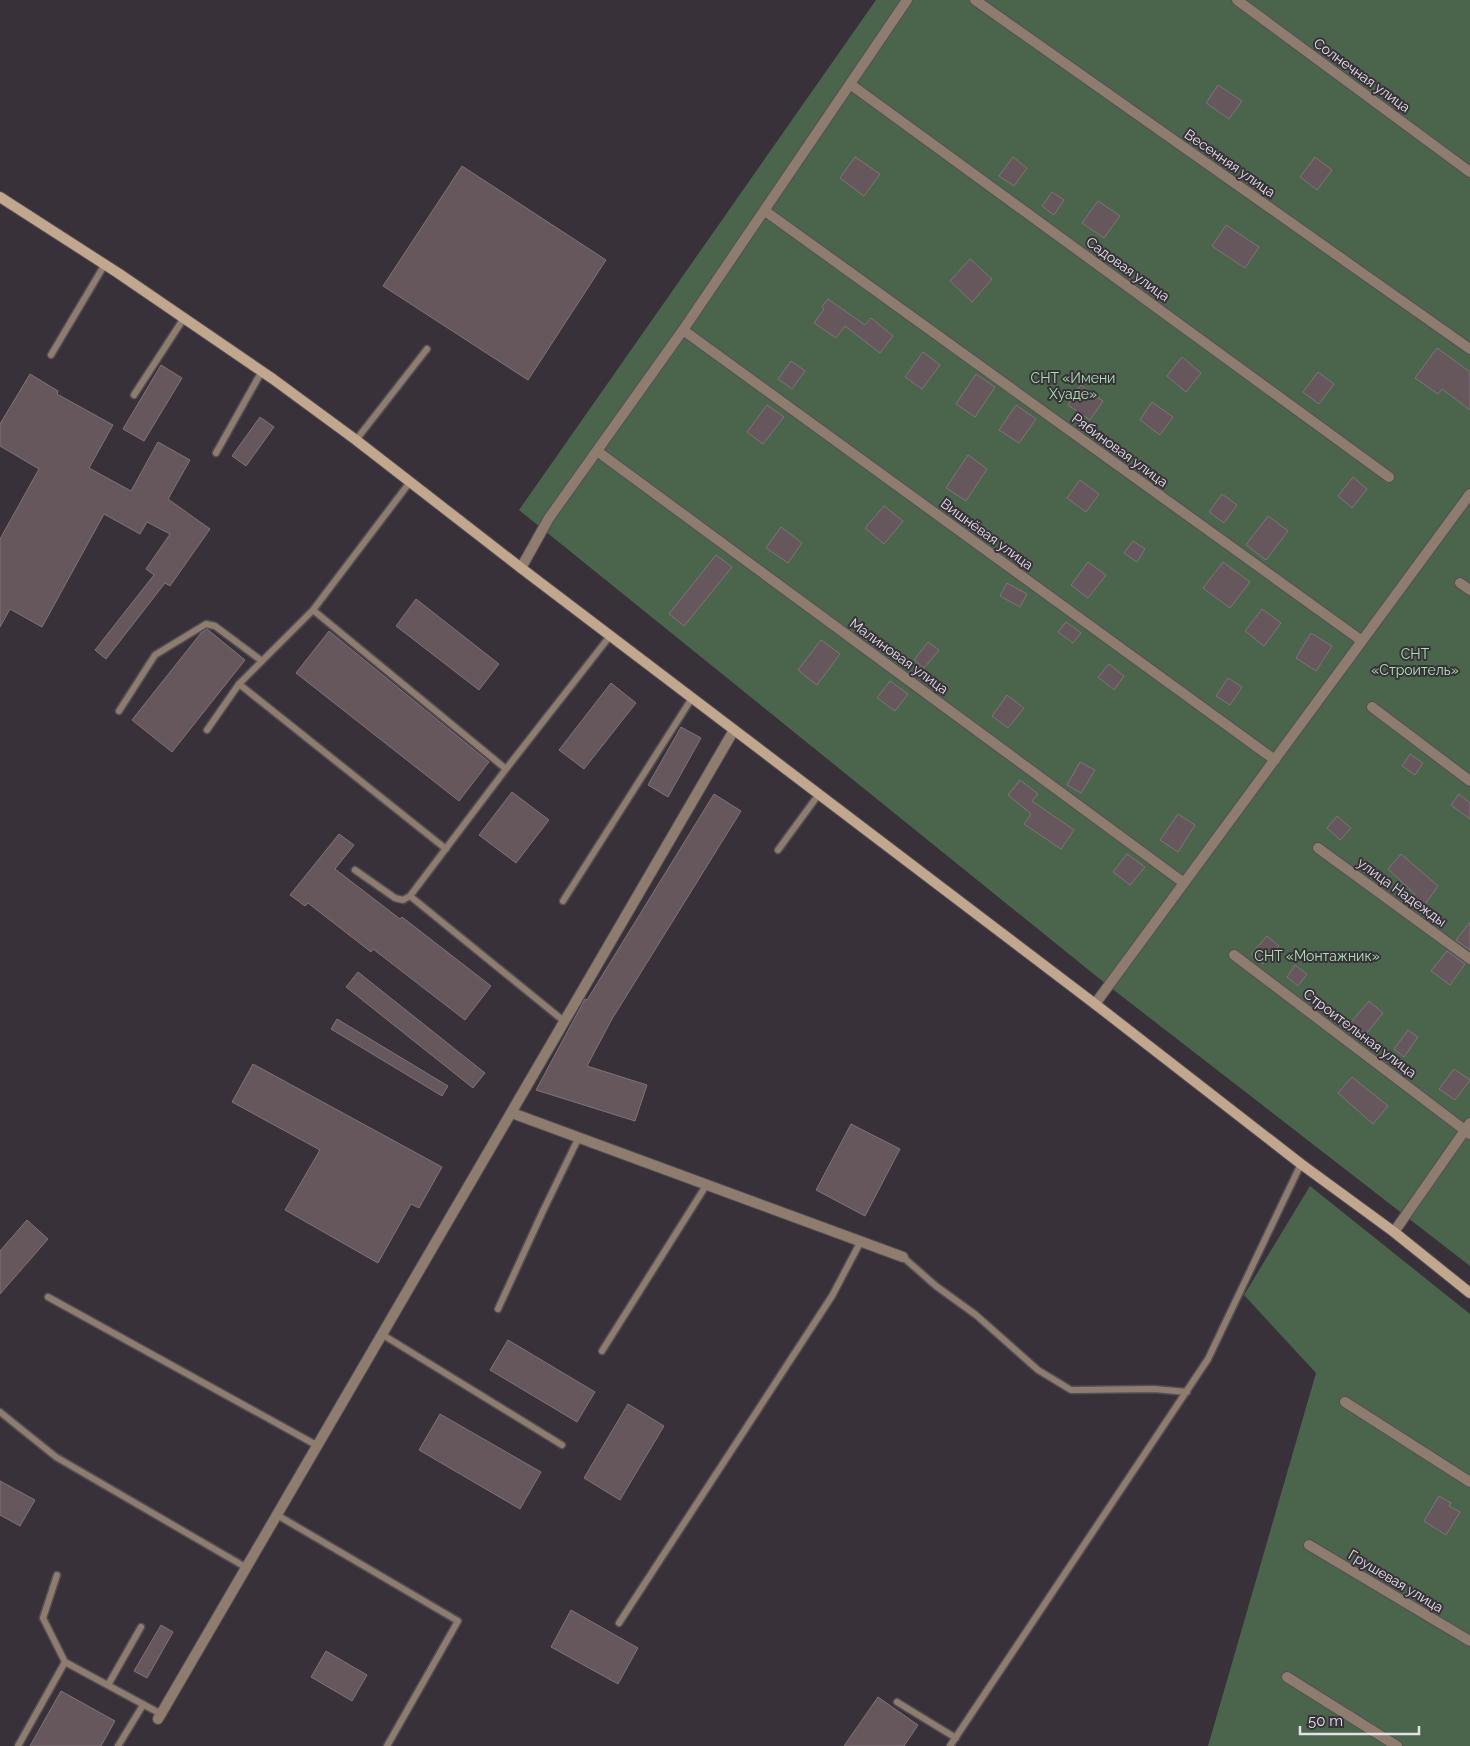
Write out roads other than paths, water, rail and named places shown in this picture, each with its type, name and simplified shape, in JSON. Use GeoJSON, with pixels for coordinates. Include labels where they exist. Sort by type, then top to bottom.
{"type":"FeatureCollection","features":[{"type":"Feature","properties":{"kind":"street"},"geometry":{"type":"LineString","coordinates":[[521,568],[549,518],[684,330],[906,0]]}},
{"type":"Feature","properties":{"kind":"street","name":"Весенняя улица"},"geometry":{"type":"LineString","coordinates":[[975,0],[1470,349]]}},
{"type":"Feature","properties":{"kind":"street","name":"Солнечная улица"},"geometry":{"type":"LineString","coordinates":[[1237,0],[1470,172]]}},
{"type":"Feature","properties":{"kind":"street","name":"Садовая улица"},"geometry":{"type":"LineString","coordinates":[[850,84],[1389,477]]}},
{"type":"Feature","properties":{"kind":"street"},"geometry":{"type":"LineString","coordinates":[[0,198],[105,264],[262,371],[356,440],[610,636],[1095,1004],[1301,1164],[1394,1232],[1470,1293]]}},
{"type":"Feature","properties":{"kind":"street","name":"Рябиновая улица"},"geometry":{"type":"LineString","coordinates":[[765,211],[1362,641]]}},
{"type":"Feature","properties":{"kind":"street","name":"Вишнёвая улица"},"geometry":{"type":"LineString","coordinates":[[684,330],[1275,760]]}},
{"type":"Feature","properties":{"kind":"street","name":"Малиновая улица"},"geometry":{"type":"LineString","coordinates":[[597,451],[1184,883]]}},
{"type":"Feature","properties":{"kind":"street"},"geometry":{"type":"LineString","coordinates":[[1095,1004],[1470,494]]}},
{"type":"Feature","properties":{"kind":"street"},"geometry":{"type":"LineString","coordinates":[[1460,583],[1470,590]]}},
{"type":"Feature","properties":{"kind":"street"},"geometry":{"type":"LineString","coordinates":[[1372,707],[1470,781]]}},
{"type":"Feature","properties":{"kind":"street"},"geometry":{"type":"LineString","coordinates":[[159,1717],[734,730]]}},
{"type":"Feature","properties":{"kind":"street","name":"улица Надежды"},"geometry":{"type":"LineString","coordinates":[[1318,848],[1470,959]]}},
{"type":"Feature","properties":{"kind":"street","name":"Строительная улица"},"geometry":{"type":"LineString","coordinates":[[1234,954],[1468,1129]]}},
{"type":"Feature","properties":{"kind":"street"},"geometry":{"type":"LineString","coordinates":[[512,1113],[903,1257]]}},
{"type":"Feature","properties":{"kind":"street"},"geometry":{"type":"LineString","coordinates":[[1394,1232],[1468,1129]]}},
{"type":"Feature","properties":{"kind":"street"},"geometry":{"type":"LineString","coordinates":[[1345,1402],[1470,1482]]}},
{"type":"Feature","properties":{"kind":"street","name":"Грушевая улица"},"geometry":{"type":"LineString","coordinates":[[1308,1545],[1470,1641]]}},
{"type":"Feature","properties":{"kind":"street"},"geometry":{"type":"LineString","coordinates":[[1287,1677],[1397,1746]]}},
{"type":"Feature","properties":{"kind":"lane"},"geometry":{"type":"LineString","coordinates":[[51,355],[105,264]]}},
{"type":"Feature","properties":{"kind":"lane"},"geometry":{"type":"LineString","coordinates":[[134,395],[184,318]]}},
{"type":"Feature","properties":{"kind":"lane"},"geometry":{"type":"LineString","coordinates":[[356,440],[427,350]]}},
{"type":"Feature","properties":{"kind":"lane"},"geometry":{"type":"LineString","coordinates":[[216,453],[262,371]]}},
{"type":"Feature","properties":{"kind":"lane"},"geometry":{"type":"LineString","coordinates":[[207,730],[239,684],[313,610],[410,482]]}},
{"type":"Feature","properties":{"kind":"lane"},"geometry":{"type":"LineString","coordinates":[[313,610],[506,769]]}},
{"type":"Feature","properties":{"kind":"lane"},"geometry":{"type":"LineString","coordinates":[[119,711],[155,655],[206,624],[215,626],[262,661]]}},
{"type":"Feature","properties":{"kind":"lane"},"geometry":{"type":"LineString","coordinates":[[355,870],[395,898],[403,900],[410,896],[610,636]]}},
{"type":"Feature","properties":{"kind":"lane"},"geometry":{"type":"LineString","coordinates":[[239,684],[446,849]]}},
{"type":"Feature","properties":{"kind":"lane"},"geometry":{"type":"LineString","coordinates":[[563,901],[692,698]]}},
{"type":"Feature","properties":{"kind":"lane"},"geometry":{"type":"LineString","coordinates":[[778,850],[819,794]]}},
{"type":"Feature","properties":{"kind":"lane"},"geometry":{"type":"LineString","coordinates":[[410,896],[565,1022]]}},
{"type":"Feature","properties":{"kind":"lane"},"geometry":{"type":"LineString","coordinates":[[498,1309],[579,1137]]}},
{"type":"Feature","properties":{"kind":"lane"},"geometry":{"type":"LineString","coordinates":[[950,1746],[1208,1359],[1301,1164]]}},
{"type":"Feature","properties":{"kind":"lane"},"geometry":{"type":"LineString","coordinates":[[602,1351],[707,1184]]}},
{"type":"Feature","properties":{"kind":"lane"},"geometry":{"type":"LineString","coordinates":[[619,1623],[832,1296],[861,1241]]}},
{"type":"Feature","properties":{"kind":"lane"},"geometry":{"type":"LineString","coordinates":[[903,1257],[936,1286],[976,1315],[1038,1370],[1071,1390],[1154,1389],[1187,1392]]}},
{"type":"Feature","properties":{"kind":"lane"},"geometry":{"type":"LineString","coordinates":[[48,1297],[318,1446]]}},
{"type":"Feature","properties":{"kind":"lane"},"geometry":{"type":"LineString","coordinates":[[383,1335],[562,1444]]}},
{"type":"Feature","properties":{"kind":"lane"},"geometry":{"type":"LineString","coordinates":[[0,1412],[56,1457],[247,1568]]}},
{"type":"Feature","properties":{"kind":"lane"},"geometry":{"type":"LineString","coordinates":[[278,1515],[458,1621],[387,1746]]}},
{"type":"Feature","properties":{"kind":"lane"},"geometry":{"type":"LineString","coordinates":[[58,1575],[43,1618],[65,1662],[143,1705],[159,1717]]}},
{"type":"Feature","properties":{"kind":"lane"},"geometry":{"type":"LineString","coordinates":[[108,1685],[141,1627]]}},
{"type":"Feature","properties":{"kind":"lane"},"geometry":{"type":"LineString","coordinates":[[18,1746],[65,1662]]}},
{"type":"Feature","properties":{"kind":"lane"},"geometry":{"type":"LineString","coordinates":[[897,1702],[956,1738]]}},
{"type":"Feature","properties":{"kind":"lane"},"geometry":{"type":"LineString","coordinates":[[118,1746],[143,1705]]}},
{"type":"Feature","properties":{"kind":"park label","name":"СНТ «Имени Хуаде»"},"geometry":{"type":"Point","coordinates":[1073,386]}},
{"type":"Feature","properties":{"kind":"park label","name":"СНТ «Строитель»"},"geometry":{"type":"Point","coordinates":[1415,662]}},
{"type":"Feature","properties":{"kind":"park label","name":"СНТ «Монтажник»"},"geometry":{"type":"Point","coordinates":[1317,956]}}]}
